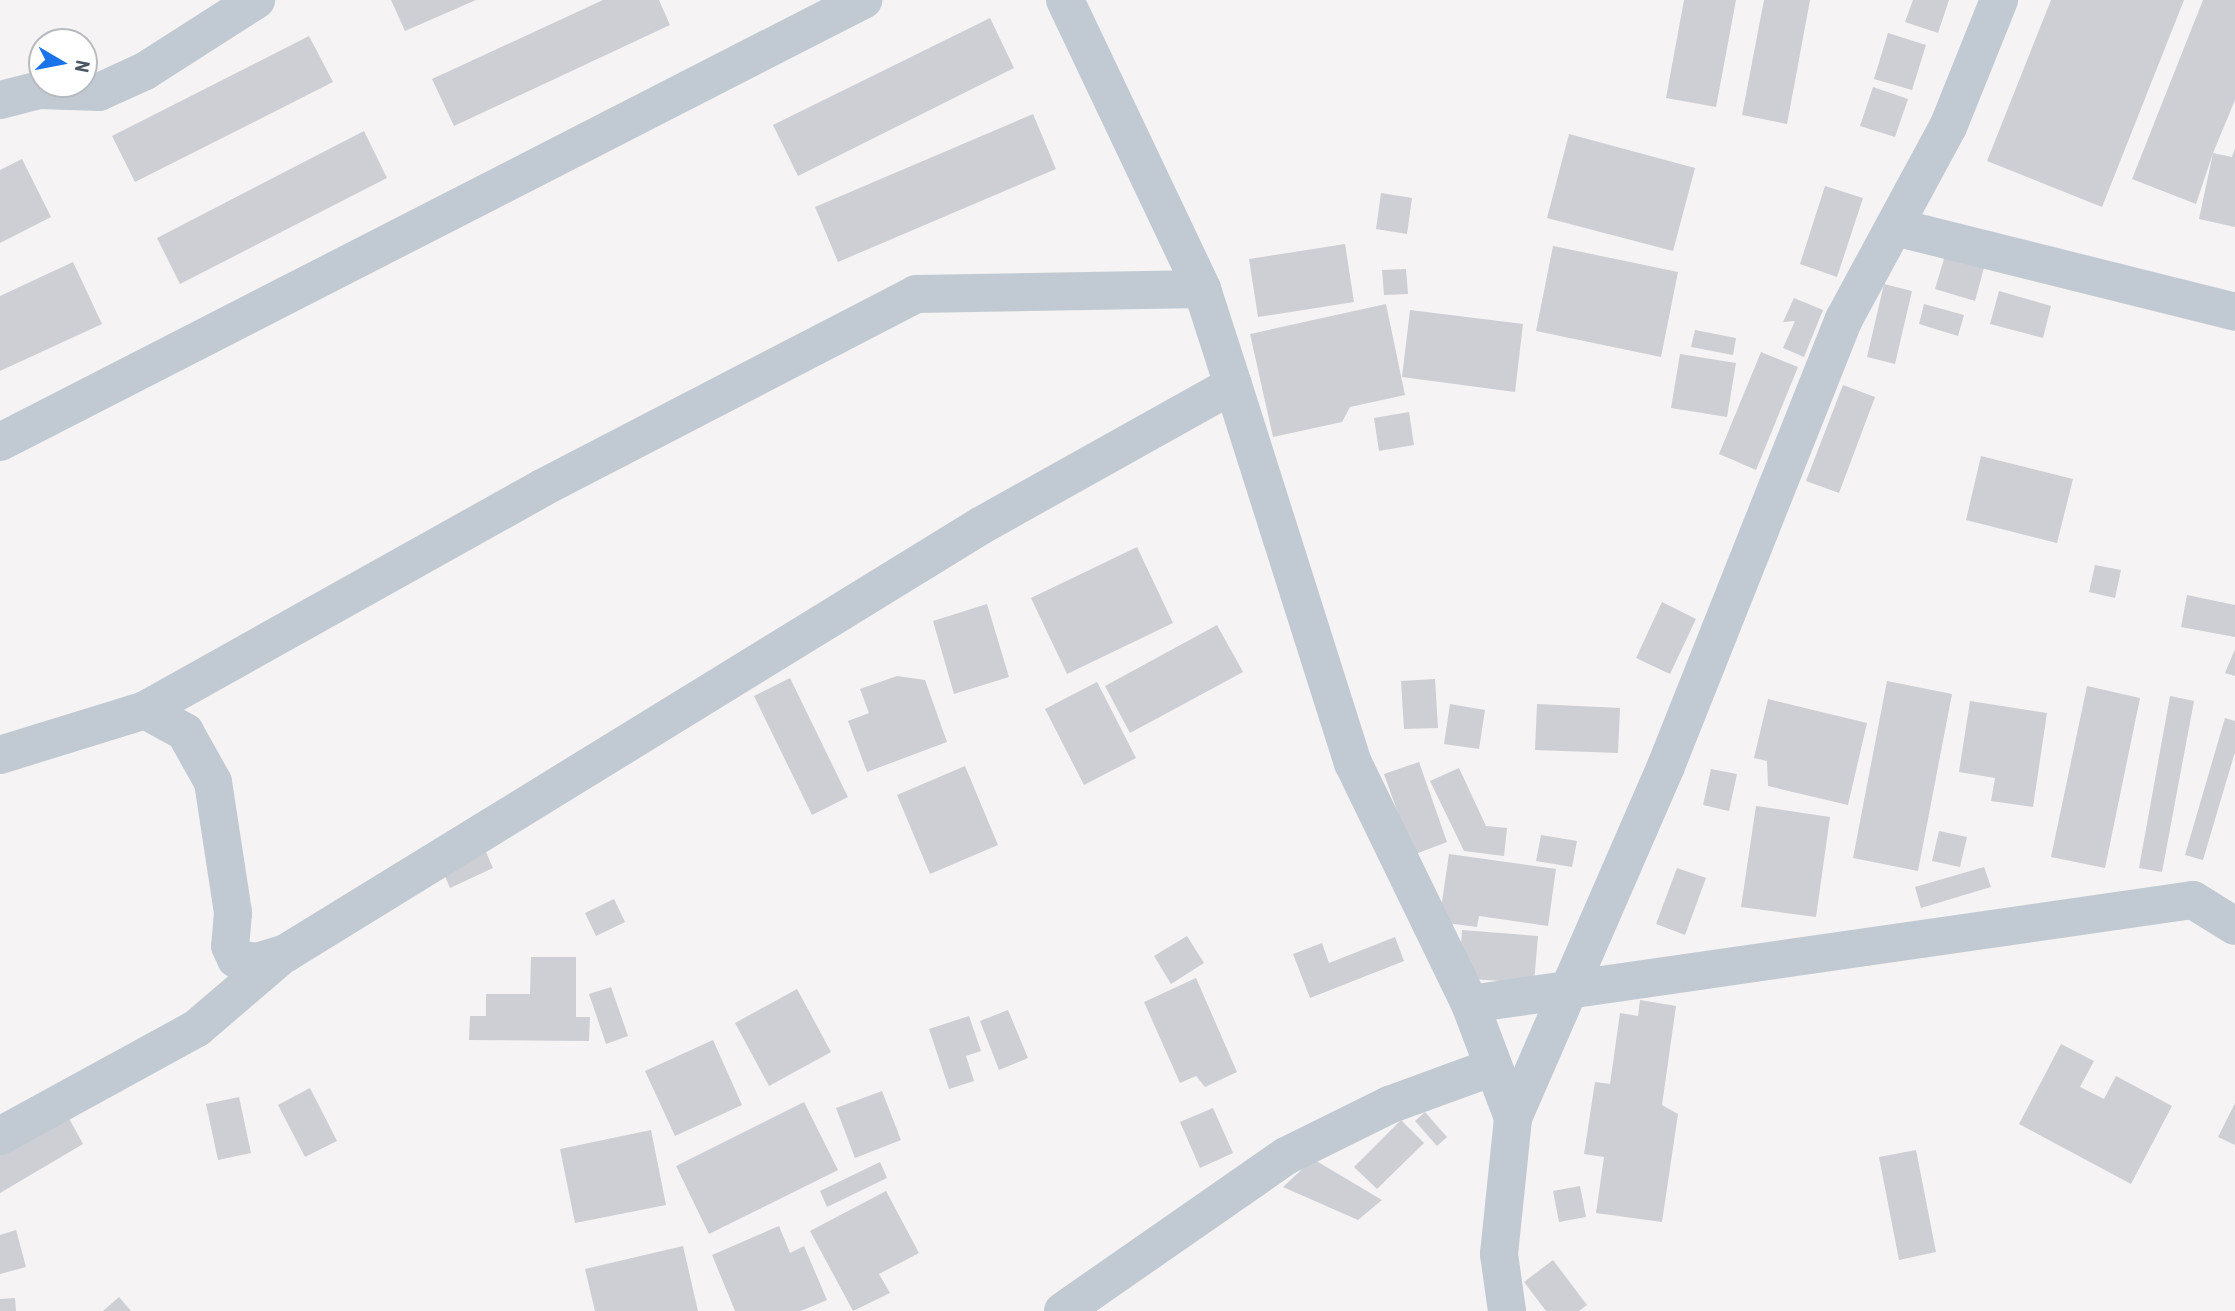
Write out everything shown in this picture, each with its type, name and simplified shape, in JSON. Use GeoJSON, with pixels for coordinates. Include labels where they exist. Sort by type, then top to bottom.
{"type":"FeatureCollection","features":[{"type":"Feature","properties":{"kind":"street"},"geometry":{"type":"LineString","coordinates":[[0,100],[40,90],[99,92],[145,71],[256,0]]}},
{"type":"Feature","properties":{"kind":"street"},"geometry":{"type":"LineString","coordinates":[[0,442],[863,0]]}},
{"type":"Feature","properties":{"kind":"street"},"geometry":{"type":"LineString","coordinates":[[1065,0],[1202,289],[1353,763],[1470,1004],[1513,1118]]}},
{"type":"Feature","properties":{"kind":"street"},"geometry":{"type":"LineString","coordinates":[[1507,1311],[1499,1254],[1513,1118],[1572,985],[1844,318],[1948,127],[1999,0]]}},
{"type":"Feature","properties":{"kind":"street"},"geometry":{"type":"LineString","coordinates":[[1895,227],[2235,312]]}},
{"type":"Feature","properties":{"kind":"street"},"geometry":{"type":"LineString","coordinates":[[0,755],[145,710],[542,488],[916,294],[1202,289]]}},
{"type":"Feature","properties":{"kind":"street"},"geometry":{"type":"LineString","coordinates":[[0,1136],[197,1028],[286,953],[982,525],[1233,385]]}},
{"type":"Feature","properties":{"kind":"street"},"geometry":{"type":"LineString","coordinates":[[145,710],[185,732],[213,782],[233,913],[230,947],[236,958],[246,963],[286,953]]}},
{"type":"Feature","properties":{"kind":"street"},"geometry":{"type":"LineString","coordinates":[[1470,1004],[1572,985],[2193,900],[2235,926]]}},
{"type":"Feature","properties":{"kind":"street"},"geometry":{"type":"LineString","coordinates":[[1063,1311],[1286,1156],[1389,1105],[1493,1067]]}},
{"type":"Feature","properties":{"kind":"building"},"geometry":{"type":"Polygon","coordinates":[[[391,0],[476,0],[405,31],[391,0]]]}},
{"type":"Feature","properties":{"kind":"building"},"geometry":{"type":"Polygon","coordinates":[[[603,0],[659,0],[670,25],[454,126],[432,79],[603,0]]]}},
{"type":"Feature","properties":{"kind":"building"},"geometry":{"type":"Polygon","coordinates":[[[1684,0],[1736,0],[1716,107],[1666,98],[1684,0]]]}},
{"type":"Feature","properties":{"kind":"building"},"geometry":{"type":"Polygon","coordinates":[[[1764,0],[1810,0],[1787,124],[1742,115],[1764,0]]]}},
{"type":"Feature","properties":{"kind":"building"},"geometry":{"type":"Polygon","coordinates":[[[1913,0],[1949,0],[1938,33],[1905,22],[1913,0]]]}},
{"type":"Feature","properties":{"kind":"building"},"geometry":{"type":"Polygon","coordinates":[[[2051,0],[2184,0],[2102,207],[1987,161],[2051,0]]]}},
{"type":"Feature","properties":{"kind":"building"},"geometry":{"type":"Polygon","coordinates":[[[2203,0],[2235,0],[2235,100],[2196,204],[2132,179],[2203,0]]]}},
{"type":"Feature","properties":{"kind":"building"},"geometry":{"type":"Polygon","coordinates":[[[990,18],[1014,68],[798,176],[773,125],[990,18]]]}},
{"type":"Feature","properties":{"kind":"building"},"geometry":{"type":"Polygon","coordinates":[[[1888,33],[1926,45],[1912,90],[1874,79],[1888,33]]]}},
{"type":"Feature","properties":{"kind":"building"},"geometry":{"type":"Polygon","coordinates":[[[309,36],[333,82],[135,182],[112,136],[309,36]]]}},
{"type":"Feature","properties":{"kind":"building"},"geometry":{"type":"Polygon","coordinates":[[[1873,87],[1908,99],[1895,137],[1860,126],[1873,87]]]}},
{"type":"Feature","properties":{"kind":"building"},"geometry":{"type":"Polygon","coordinates":[[[1033,114],[1056,169],[838,262],[815,207],[1033,114]]]}},
{"type":"Feature","properties":{"kind":"building"},"geometry":{"type":"Polygon","coordinates":[[[364,131],[387,178],[180,284],[157,238],[364,131]]]}},
{"type":"Feature","properties":{"kind":"building"},"geometry":{"type":"Polygon","coordinates":[[[1569,134],[1695,168],[1673,251],[1547,218],[1569,134]]]}},
{"type":"Feature","properties":{"kind":"building"},"geometry":{"type":"Polygon","coordinates":[[[2235,148],[2235,227],[2199,219],[2213,153],[2232,157],[2235,148]]]}},
{"type":"Feature","properties":{"kind":"building"},"geometry":{"type":"Polygon","coordinates":[[[22,159],[51,217],[0,243],[0,170],[22,159]]]}},
{"type":"Feature","properties":{"kind":"building"},"geometry":{"type":"Polygon","coordinates":[[[1825,186],[1863,198],[1837,277],[1800,264],[1825,186]]]}},
{"type":"Feature","properties":{"kind":"building"},"geometry":{"type":"Polygon","coordinates":[[[1381,193],[1412,198],[1407,234],[1376,229],[1381,193]]]}},
{"type":"Feature","properties":{"kind":"building"},"geometry":{"type":"Polygon","coordinates":[[[1345,244],[1354,302],[1258,317],[1249,259],[1345,244]]]}},
{"type":"Feature","properties":{"kind":"building"},"geometry":{"type":"Polygon","coordinates":[[[1553,246],[1678,272],[1661,357],[1536,331],[1553,246]]]}},
{"type":"Feature","properties":{"kind":"building"},"geometry":{"type":"Polygon","coordinates":[[[1946,252],[1985,264],[1975,301],[1935,289],[1946,252]]]}},
{"type":"Feature","properties":{"kind":"building"},"geometry":{"type":"Polygon","coordinates":[[[73,262],[102,324],[0,371],[0,296],[73,262]]]}},
{"type":"Feature","properties":{"kind":"building"},"geometry":{"type":"Polygon","coordinates":[[[1406,269],[1408,294],[1384,295],[1382,270],[1406,269]]]}},
{"type":"Feature","properties":{"kind":"building"},"geometry":{"type":"Polygon","coordinates":[[[1884,284],[1912,291],[1895,364],[1867,357],[1884,284]]]}},
{"type":"Feature","properties":{"kind":"building"},"geometry":{"type":"Polygon","coordinates":[[[1999,291],[2051,306],[2043,338],[1990,324],[1999,291]]]}},
{"type":"Feature","properties":{"kind":"building"},"geometry":{"type":"Polygon","coordinates":[[[1794,298],[1823,310],[1804,357],[1783,348],[1795,321],[1783,322],[1794,298]]]}},
{"type":"Feature","properties":{"kind":"building"},"geometry":{"type":"Polygon","coordinates":[[[1386,304],[1405,395],[1350,407],[1342,422],[1273,437],[1250,334],[1386,304]]]}},
{"type":"Feature","properties":{"kind":"building"},"geometry":{"type":"Polygon","coordinates":[[[1924,304],[1964,315],[1958,336],[1919,324],[1924,304]]]}},
{"type":"Feature","properties":{"kind":"building"},"geometry":{"type":"Polygon","coordinates":[[[1410,310],[1523,324],[1515,392],[1402,377],[1410,310]]]}},
{"type":"Feature","properties":{"kind":"building"},"geometry":{"type":"Polygon","coordinates":[[[1695,330],[1736,338],[1733,355],[1691,347],[1695,330]]]}},
{"type":"Feature","properties":{"kind":"building"},"geometry":{"type":"Polygon","coordinates":[[[1761,352],[1798,367],[1756,470],[1719,454],[1761,352]]]}},
{"type":"Feature","properties":{"kind":"building"},"geometry":{"type":"Polygon","coordinates":[[[1680,354],[1736,363],[1727,417],[1671,408],[1680,354]]]}},
{"type":"Feature","properties":{"kind":"building"},"geometry":{"type":"Polygon","coordinates":[[[1843,385],[1875,397],[1839,493],[1806,481],[1843,385]]]}},
{"type":"Feature","properties":{"kind":"building"},"geometry":{"type":"Polygon","coordinates":[[[1409,412],[1414,445],[1379,451],[1374,418],[1409,412]]]}},
{"type":"Feature","properties":{"kind":"building"},"geometry":{"type":"Polygon","coordinates":[[[1981,456],[2073,479],[2057,543],[1966,520],[1981,456]]]}},
{"type":"Feature","properties":{"kind":"building"},"geometry":{"type":"Polygon","coordinates":[[[1137,547],[1173,623],[1067,674],[1031,598],[1137,547]]]}},
{"type":"Feature","properties":{"kind":"building"},"geometry":{"type":"Polygon","coordinates":[[[2095,565],[2121,570],[2115,598],[2089,592],[2095,565]]]}},
{"type":"Feature","properties":{"kind":"building"},"geometry":{"type":"Polygon","coordinates":[[[2187,595],[2235,605],[2235,637],[2181,627],[2187,595]]]}},
{"type":"Feature","properties":{"kind":"building"},"geometry":{"type":"Polygon","coordinates":[[[1662,602],[1696,619],[1670,674],[1636,658],[1662,602]]]}},
{"type":"Feature","properties":{"kind":"building"},"geometry":{"type":"Polygon","coordinates":[[[987,604],[1009,677],[954,694],[933,621],[987,604]]]}},
{"type":"Feature","properties":{"kind":"building"},"geometry":{"type":"Polygon","coordinates":[[[1217,625],[1243,672],[1130,733],[1105,686],[1217,625]]]}},
{"type":"Feature","properties":{"kind":"building"},"geometry":{"type":"Polygon","coordinates":[[[2235,649],[2235,676],[2225,673],[2235,649]]]}},
{"type":"Feature","properties":{"kind":"building"},"geometry":{"type":"Polygon","coordinates":[[[897,676],[925,680],[947,742],[867,772],[848,721],[869,713],[860,689],[897,676]]]}},
{"type":"Feature","properties":{"kind":"building"},"geometry":{"type":"Polygon","coordinates":[[[790,678],[848,797],[812,815],[754,696],[790,678]]]}},
{"type":"Feature","properties":{"kind":"building"},"geometry":{"type":"Polygon","coordinates":[[[1435,679],[1438,728],[1404,729],[1401,681],[1435,679]]]}},
{"type":"Feature","properties":{"kind":"building"},"geometry":{"type":"Polygon","coordinates":[[[1887,681],[1952,694],[1918,871],[1853,858],[1887,681]]]}},
{"type":"Feature","properties":{"kind":"building"},"geometry":{"type":"Polygon","coordinates":[[[1097,682],[1136,758],[1084,785],[1045,709],[1097,682]]]}},
{"type":"Feature","properties":{"kind":"building"},"geometry":{"type":"Polygon","coordinates":[[[2087,686],[2140,698],[2105,868],[2051,857],[2087,686]]]}},
{"type":"Feature","properties":{"kind":"building"},"geometry":{"type":"Polygon","coordinates":[[[2170,696],[2194,701],[2162,872],[2139,868],[2170,696]]]}},
{"type":"Feature","properties":{"kind":"building"},"geometry":{"type":"Polygon","coordinates":[[[1768,699],[1867,723],[1848,805],[1768,786],[1767,761],[1754,758],[1768,699]]]}},
{"type":"Feature","properties":{"kind":"building"},"geometry":{"type":"Polygon","coordinates":[[[1970,701],[2047,713],[2033,807],[1991,801],[1995,778],[1959,772],[1970,701]]]}},
{"type":"Feature","properties":{"kind":"building"},"geometry":{"type":"Polygon","coordinates":[[[1450,704],[1485,710],[1479,749],[1444,744],[1450,704]]]}},
{"type":"Feature","properties":{"kind":"building"},"geometry":{"type":"Polygon","coordinates":[[[1537,704],[1620,708],[1618,753],[1535,750],[1537,704]]]}},
{"type":"Feature","properties":{"kind":"building"},"geometry":{"type":"Polygon","coordinates":[[[2225,718],[2235,721],[2235,752],[2203,860],[2185,855],[2225,718]]]}},
{"type":"Feature","properties":{"kind":"building"},"geometry":{"type":"Polygon","coordinates":[[[1419,762],[1447,842],[1413,855],[1384,774],[1419,762]]]}},
{"type":"Feature","properties":{"kind":"building"},"geometry":{"type":"Polygon","coordinates":[[[965,766],[998,845],[930,874],[897,795],[965,766]]]}},
{"type":"Feature","properties":{"kind":"building"},"geometry":{"type":"Polygon","coordinates":[[[1459,768],[1486,826],[1507,828],[1504,856],[1464,851],[1430,781],[1459,768]]]}},
{"type":"Feature","properties":{"kind":"building"},"geometry":{"type":"Polygon","coordinates":[[[1711,769],[1737,774],[1729,811],[1703,805],[1711,769]]]}},
{"type":"Feature","properties":{"kind":"building"},"geometry":{"type":"Polygon","coordinates":[[[1756,806],[1830,817],[1816,917],[1741,907],[1756,806]]]}},
{"type":"Feature","properties":{"kind":"building"},"geometry":{"type":"Polygon","coordinates":[[[1939,831],[1967,837],[1960,867],[1932,861],[1939,831]]]}},
{"type":"Feature","properties":{"kind":"building"},"geometry":{"type":"Polygon","coordinates":[[[1541,835],[1577,841],[1572,867],[1536,861],[1541,835]]]}},
{"type":"Feature","properties":{"kind":"building"},"geometry":{"type":"Polygon","coordinates":[[[483,845],[493,868],[450,888],[440,865],[483,845]]]}},
{"type":"Feature","properties":{"kind":"building"},"geometry":{"type":"Polygon","coordinates":[[[1449,854],[1556,869],[1548,926],[1479,916],[1477,927],[1439,922],[1449,854]]]}},
{"type":"Feature","properties":{"kind":"building"},"geometry":{"type":"Polygon","coordinates":[[[1984,867],[1991,887],[1921,908],[1915,887],[1984,867]]]}},
{"type":"Feature","properties":{"kind":"building"},"geometry":{"type":"Polygon","coordinates":[[[1677,868],[1706,878],[1685,935],[1656,924],[1677,868]]]}},
{"type":"Feature","properties":{"kind":"building"},"geometry":{"type":"Polygon","coordinates":[[[614,899],[625,922],[596,936],[585,913],[614,899]]]}},
{"type":"Feature","properties":{"kind":"building"},"geometry":{"type":"Polygon","coordinates":[[[1462,930],[1538,936],[1534,983],[1469,979],[1460,960],[1462,930]]]}},
{"type":"Feature","properties":{"kind":"building"},"geometry":{"type":"Polygon","coordinates":[[[1187,936],[1204,963],[1171,984],[1154,956],[1187,936]]]}},
{"type":"Feature","properties":{"kind":"building"},"geometry":{"type":"Polygon","coordinates":[[[1395,937],[1404,961],[1310,998],[1293,954],[1322,943],[1329,963],[1395,937]]]}},
{"type":"Feature","properties":{"kind":"building"},"geometry":{"type":"Polygon","coordinates":[[[531,957],[576,957],[576,1017],[590,1017],[589,1041],[469,1040],[470,1016],[486,1016],[486,994],[530,994],[531,957]]]}},
{"type":"Feature","properties":{"kind":"building"},"geometry":{"type":"Polygon","coordinates":[[[1196,978],[1237,1072],[1205,1087],[1196,1076],[1180,1083],[1144,1002],[1196,978]]]}},
{"type":"Feature","properties":{"kind":"building"},"geometry":{"type":"Polygon","coordinates":[[[611,987],[628,1036],[606,1044],[589,994],[611,987]]]}},
{"type":"Feature","properties":{"kind":"building"},"geometry":{"type":"Polygon","coordinates":[[[797,989],[831,1052],[769,1086],[735,1023],[797,989]]]}},
{"type":"Feature","properties":{"kind":"building"},"geometry":{"type":"Polygon","coordinates":[[[1640,1000],[1676,1006],[1662,1105],[1678,1114],[1662,1222],[1596,1213],[1604,1157],[1584,1154],[1595,1082],[1610,1084],[1620,1013],[1638,1016],[1640,1000]]]}},
{"type":"Feature","properties":{"kind":"building"},"geometry":{"type":"Polygon","coordinates":[[[1008,1010],[1028,1058],[999,1070],[980,1021],[1008,1010]]]}},
{"type":"Feature","properties":{"kind":"building"},"geometry":{"type":"Polygon","coordinates":[[[969,1016],[981,1051],[966,1056],[974,1081],[949,1089],[929,1029],[969,1016]]]}},
{"type":"Feature","properties":{"kind":"building"},"geometry":{"type":"Polygon","coordinates":[[[713,1040],[742,1105],[675,1136],[645,1071],[713,1040]]]}},
{"type":"Feature","properties":{"kind":"building"},"geometry":{"type":"Polygon","coordinates":[[[2061,1044],[2094,1061],[2080,1087],[2104,1099],[2116,1076],[2172,1106],[2131,1184],[2019,1124],[2061,1044]]]}},
{"type":"Feature","properties":{"kind":"building"},"geometry":{"type":"Polygon","coordinates":[[[310,1088],[337,1141],[305,1157],[278,1105],[310,1088]]]}},
{"type":"Feature","properties":{"kind":"building"},"geometry":{"type":"Polygon","coordinates":[[[882,1091],[901,1140],[855,1158],[836,1108],[882,1091]]]}},
{"type":"Feature","properties":{"kind":"building"},"geometry":{"type":"Polygon","coordinates":[[[239,1097],[251,1153],[218,1160],[206,1104],[239,1097]]]}},
{"type":"Feature","properties":{"kind":"building"},"geometry":{"type":"Polygon","coordinates":[[[804,1102],[838,1170],[709,1234],[676,1166],[804,1102]]]}},
{"type":"Feature","properties":{"kind":"building"},"geometry":{"type":"Polygon","coordinates":[[[2235,1103],[2235,1145],[2218,1137],[2235,1103]]]}},
{"type":"Feature","properties":{"kind":"building"},"geometry":{"type":"Polygon","coordinates":[[[1213,1108],[1233,1153],[1200,1168],[1180,1122],[1213,1108]]]}},
{"type":"Feature","properties":{"kind":"building"},"geometry":{"type":"Polygon","coordinates":[[[1425,1112],[1447,1137],[1437,1146],[1415,1121],[1425,1112]]]}},
{"type":"Feature","properties":{"kind":"building"},"geometry":{"type":"Polygon","coordinates":[[[66,1113],[83,1144],[0,1193],[0,1151],[66,1113]]]}},
{"type":"Feature","properties":{"kind":"building"},"geometry":{"type":"Polygon","coordinates":[[[1401,1120],[1424,1143],[1377,1189],[1354,1167],[1401,1120]]]}},
{"type":"Feature","properties":{"kind":"building"},"geometry":{"type":"Polygon","coordinates":[[[651,1130],[666,1205],[575,1223],[560,1149],[651,1130]]]}},
{"type":"Feature","properties":{"kind":"building"},"geometry":{"type":"Polygon","coordinates":[[[1916,1150],[1936,1252],[1899,1260],[1879,1157],[1916,1150]]]}},
{"type":"Feature","properties":{"kind":"building"},"geometry":{"type":"Polygon","coordinates":[[[1313,1159],[1382,1200],[1358,1220],[1283,1187],[1313,1159]]]}},
{"type":"Feature","properties":{"kind":"building"},"geometry":{"type":"Polygon","coordinates":[[[880,1162],[887,1178],[827,1207],[820,1191],[880,1162]]]}},
{"type":"Feature","properties":{"kind":"building"},"geometry":{"type":"Polygon","coordinates":[[[1580,1186],[1586,1217],[1559,1222],[1553,1191],[1580,1186]]]}},
{"type":"Feature","properties":{"kind":"building"},"geometry":{"type":"Polygon","coordinates":[[[886,1191],[919,1253],[879,1274],[890,1293],[853,1311],[810,1231],[886,1191]]]}},
{"type":"Feature","properties":{"kind":"building"},"geometry":{"type":"Polygon","coordinates":[[[779,1226],[790,1253],[804,1246],[827,1300],[801,1311],[735,1311],[712,1255],[779,1226]]]}},
{"type":"Feature","properties":{"kind":"building"},"geometry":{"type":"Polygon","coordinates":[[[16,1230],[26,1267],[0,1274],[0,1235],[16,1230]]]}},
{"type":"Feature","properties":{"kind":"building"},"geometry":{"type":"Polygon","coordinates":[[[683,1246],[698,1311],[595,1311],[585,1269],[683,1246]]]}},
{"type":"Feature","properties":{"kind":"building"},"geometry":{"type":"Polygon","coordinates":[[[1553,1260],[1587,1305],[1579,1311],[1546,1311],[1524,1282],[1553,1260]]]}},
{"type":"Feature","properties":{"kind":"building"},"geometry":{"type":"Polygon","coordinates":[[[119,1297],[131,1311],[103,1311],[119,1297]]]}},
{"type":"Feature","properties":{"kind":"building"},"geometry":{"type":"Polygon","coordinates":[[[15,1298],[16,1311],[0,1311],[0,1299],[15,1298]]]}}]}
